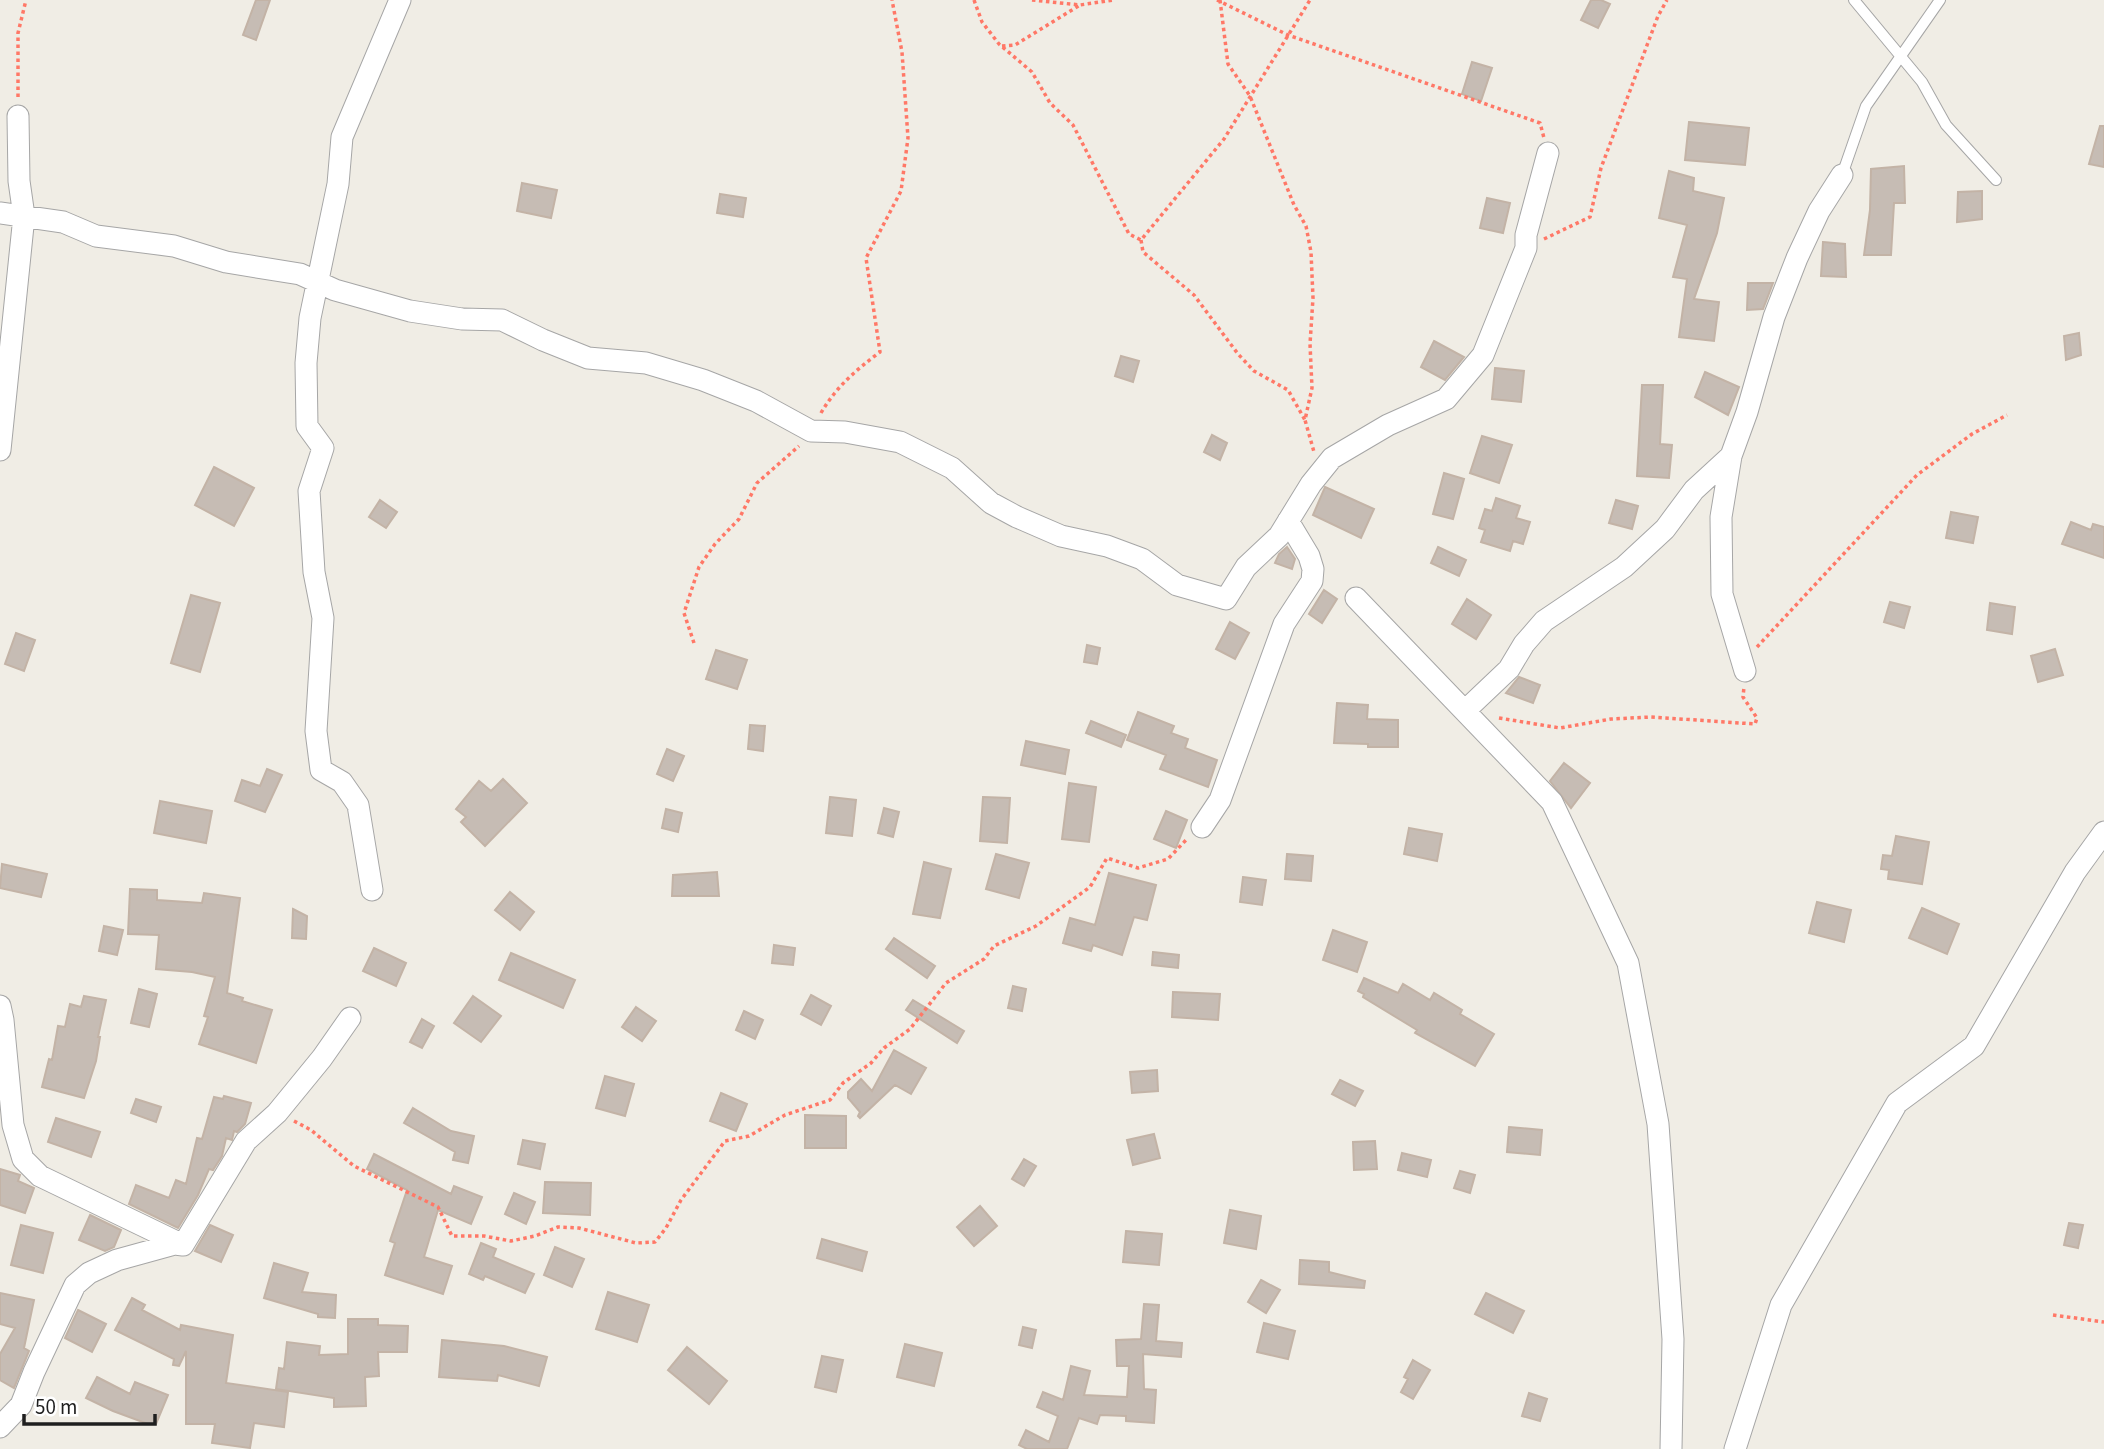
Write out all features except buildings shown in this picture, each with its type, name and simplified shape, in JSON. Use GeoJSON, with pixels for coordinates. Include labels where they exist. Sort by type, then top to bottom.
{"type":"FeatureCollection","features":[{"type":"Feature","properties":{"kind":"street"},"geometry":{"type":"LineString","coordinates":[[372,890],[358,805],[342,782],[321,771],[316,731],[323,618],[314,572],[309,491],[323,448],[307,426],[306,363],[310,318],[338,184],[342,137],[400,0]]}},
{"type":"Feature","properties":{"kind":"street"},"geometry":{"type":"LineString","coordinates":[[0,450],[24,216],[19,181],[18,116]]}},
{"type":"Feature","properties":{"kind":"street"},"geometry":{"type":"LineString","coordinates":[[0,213],[63,222],[96,236],[174,246],[226,262],[299,274],[318,283],[410,311],[462,319],[502,320],[587,358],[646,363],[703,380],[756,401],[811,431],[845,432],[900,442],[952,468],[991,503],[1017,517],[1061,536],[1107,546],[1142,559],[1177,585],[1226,599],[1246,567],[1279,536],[1332,458],[1388,425],[1446,399],[1483,355],[1526,247],[1526,235],[1548,153]]}},
{"type":"Feature","properties":{"kind":"street"},"geometry":{"type":"LineString","coordinates":[[1745,671],[1722,594],[1721,517],[1731,456],[1747,412],[1774,317],[1797,258],[1819,211],[1842,175]]}},
{"type":"Feature","properties":{"kind":"street"},"geometry":{"type":"LineString","coordinates":[[1467,707],[1509,669],[1524,644],[1544,621],[1625,567],[1665,529],[1694,490],[1731,456]]}},
{"type":"Feature","properties":{"kind":"street"},"geometry":{"type":"LineString","coordinates":[[1202,827],[1220,800],[1283,624],[1312,582],[1314,569],[1309,556],[1288,522]]}},
{"type":"Feature","properties":{"kind":"street"},"geometry":{"type":"LineString","coordinates":[[1356,598],[1467,707],[1552,802],[1628,963],[1658,1124],[1673,1339],[1671,1449]]}},
{"type":"Feature","properties":{"kind":"street"},"geometry":{"type":"LineString","coordinates":[[1735,1449],[1781,1305],[1897,1103],[1974,1046],[2075,872],[2104,832]]}},
{"type":"Feature","properties":{"kind":"street"},"geometry":{"type":"LineString","coordinates":[[0,1006],[13,1125],[23,1159],[40,1177],[183,1245]]}},
{"type":"Feature","properties":{"kind":"street"},"geometry":{"type":"LineString","coordinates":[[183,1245],[246,1141],[277,1113],[322,1058],[350,1018]]}},
{"type":"Feature","properties":{"kind":"street"},"geometry":{"type":"LineString","coordinates":[[0,1427],[21,1405],[75,1285],[89,1273],[117,1261],[174,1244],[183,1245]]}},
{"type":"Feature","properties":{"kind":"lane"},"geometry":{"type":"LineString","coordinates":[[1854,0],[1922,82],[1946,125],[1996,180]]}},
{"type":"Feature","properties":{"kind":"lane"},"geometry":{"type":"LineString","coordinates":[[1842,175],[1866,106],[1940,0]]}},
{"type":"Feature","properties":{"kind":"path"},"geometry":{"type":"LineString","coordinates":[[18,116],[19,33],[26,0]]}},
{"type":"Feature","properties":{"kind":"path"},"geometry":{"type":"LineString","coordinates":[[694,643],[684,613],[699,567],[715,544],[740,519],[757,483],[811,431],[831,395],[880,352],[866,258],[901,191],[908,138],[902,52],[892,0]]}},
{"type":"Feature","properties":{"kind":"path"},"geometry":{"type":"LineString","coordinates":[[974,0],[982,22],[1002,46],[1032,72],[1050,103],[1069,120],[1131,236],[1141,240]]}},
{"type":"Feature","properties":{"kind":"path"},"geometry":{"type":"LineString","coordinates":[[1032,0],[1080,5],[1113,0]]}},
{"type":"Feature","properties":{"kind":"path"},"geometry":{"type":"LineString","coordinates":[[1310,0],[1224,139],[1141,240],[1143,252],[1194,295],[1238,354],[1255,371],[1288,390],[1305,420],[1321,472]]}},
{"type":"Feature","properties":{"kind":"path"},"geometry":{"type":"LineString","coordinates":[[1526,247],[1590,217],[1601,168],[1658,16],[1667,0]]}},
{"type":"Feature","properties":{"kind":"path"},"geometry":{"type":"LineString","coordinates":[[1219,1],[1288,35],[1541,122],[1548,153]]}},
{"type":"Feature","properties":{"kind":"path"},"geometry":{"type":"LineString","coordinates":[[1219,1],[1228,64],[1250,96],[1294,205],[1306,226],[1311,253],[1313,298],[1310,344],[1312,388],[1305,420]]}},
{"type":"Feature","properties":{"kind":"path"},"geometry":{"type":"LineString","coordinates":[[1002,46],[1015,45],[1080,5]]}},
{"type":"Feature","properties":{"kind":"path"},"geometry":{"type":"LineString","coordinates":[[1467,707],[1511,722],[1560,728],[1611,719],[1651,717],[1755,724],[1757,718],[1743,697],[1745,671],[1758,645],[1917,475],[1972,434],[2007,415]]}},
{"type":"Feature","properties":{"kind":"path"},"geometry":{"type":"LineString","coordinates":[[277,1113],[311,1130],[354,1166],[438,1207],[452,1236],[484,1236],[511,1241],[558,1227],[579,1228],[636,1243],[655,1242],[681,1200],[725,1141],[749,1136],[785,1115],[830,1100],[843,1083],[872,1063],[884,1048],[910,1029],[946,983],[984,959],[994,946],[1035,926],[1090,887],[1107,858],[1138,868],[1168,859],[1202,827]]}},
{"type":"Feature","properties":{"kind":"path"},"geometry":{"type":"LineString","coordinates":[[2053,1315],[2104,1322]]}}]}
